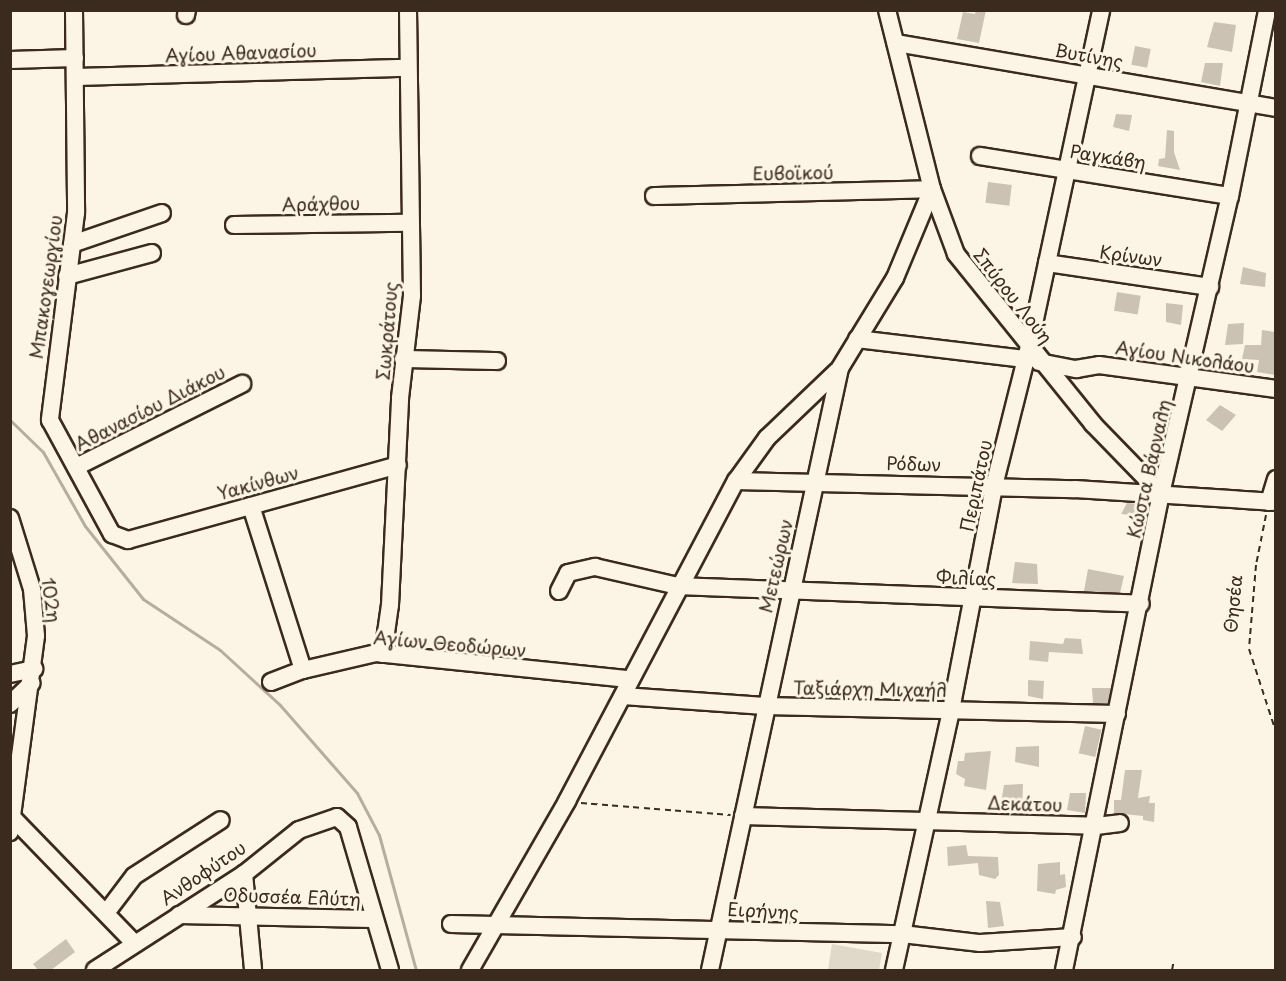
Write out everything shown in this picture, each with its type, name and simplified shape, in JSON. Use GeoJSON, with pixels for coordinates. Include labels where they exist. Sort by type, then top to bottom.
{"type":"FeatureCollection","features":[{"type":"Feature","properties":{"kind":"street","name":"Μπακογεωργίου"},"geometry":{"type":"LineString","coordinates":[[74,10],[76,213],[50,420],[112,534],[128,540]]}},
{"type":"Feature","properties":{"kind":"street","name":"Σωκράτους"},"geometry":{"type":"LineString","coordinates":[[383,654],[390,605],[403,359],[412,296],[409,222],[408,10]]}},
{"type":"Feature","properties":{"kind":"street","name":"Σπύρου Λούη"},"geometry":{"type":"LineString","coordinates":[[887,10],[932,189],[956,254],[1031,356],[1161,494]]}},
{"type":"Feature","properties":{"kind":"street","name":"Περιπάτου"},"geometry":{"type":"LineString","coordinates":[[894,970],[929,818],[994,486],[1031,356],[1065,170],[1101,10]]}},
{"type":"Feature","properties":{"kind":"street","name":"Κώστα Βάρναλη"},"geometry":{"type":"LineString","coordinates":[[1064,970],[1096,826],[1161,494],[1230,196],[1263,11]]}},
{"type":"Feature","properties":{"kind":"street","name":"Βυτίνης"},"geometry":{"type":"LineString","coordinates":[[896,43],[1275,108]]}},
{"type":"Feature","properties":{"kind":"street"},"geometry":{"type":"LineString","coordinates":[[10,60],[75,58]]}},
{"type":"Feature","properties":{"kind":"street","name":"Αγίου Αθανασίου"},"geometry":{"type":"LineString","coordinates":[[76,77],[407,68]]}},
{"type":"Feature","properties":{"kind":"street","name":"Ραγκάβη"},"geometry":{"type":"LineString","coordinates":[[980,156],[1230,196]]}},
{"type":"Feature","properties":{"kind":"street","name":"Ευβοϊκού"},"geometry":{"type":"LineString","coordinates":[[654,196],[932,189]]}},
{"type":"Feature","properties":{"kind":"street","name":"Μετεώρων"},"geometry":{"type":"LineString","coordinates":[[710,970],[765,706],[840,368],[896,278],[932,189]]}},
{"type":"Feature","properties":{"kind":"street"},"geometry":{"type":"LineString","coordinates":[[72,244],[162,213]]}},
{"type":"Feature","properties":{"kind":"street","name":"Αράχθου"},"geometry":{"type":"LineString","coordinates":[[234,225],[409,222]]}},
{"type":"Feature","properties":{"kind":"street"},"geometry":{"type":"LineString","coordinates":[[67,276],[152,253]]}},
{"type":"Feature","properties":{"kind":"street","name":"Κρίνων"},"geometry":{"type":"LineString","coordinates":[[1047,263],[1210,287]]}},
{"type":"Feature","properties":{"kind":"street"},"geometry":{"type":"LineString","coordinates":[[857,339],[1031,356]]}},
{"type":"Feature","properties":{"kind":"street","name":"Αγίου Νικολάου"},"geometry":{"type":"LineString","coordinates":[[1031,356],[1076,369],[1089,365],[1189,380],[1275,389]]}},
{"type":"Feature","properties":{"kind":"street"},"geometry":{"type":"LineString","coordinates":[[403,359],[497,362]]}},
{"type":"Feature","properties":{"kind":"street"},"geometry":{"type":"LineString","coordinates":[[470,970],[499,924],[567,801],[623,696],[629,679],[736,480],[767,438],[820,391],[840,368]]}},
{"type":"Feature","properties":{"kind":"street","name":"Αθανασίου Διάκου"},"geometry":{"type":"LineString","coordinates":[[76,467],[242,384]]}},
{"type":"Feature","properties":{"kind":"street","name":"Υακίνθων"},"geometry":{"type":"LineString","coordinates":[[128,540],[398,465]]}},
{"type":"Feature","properties":{"kind":"street"},"geometry":{"type":"LineString","coordinates":[[1272,502],[1275,478]]}},
{"type":"Feature","properties":{"kind":"street","name":"Ρόδων"},"geometry":{"type":"LineString","coordinates":[[736,480],[816,480],[994,486],[1272,502]]}},
{"type":"Feature","properties":{"kind":"street"},"geometry":{"type":"LineString","coordinates":[[250,506],[303,670]]}},
{"type":"Feature","properties":{"kind":"street","name":"102η"},"geometry":{"type":"LineString","coordinates":[[10,518],[36,608],[33,676],[16,753],[11,825]]}},
{"type":"Feature","properties":{"kind":"street","name":"Φιλίας"},"geometry":{"type":"LineString","coordinates":[[560,591],[568,573],[595,567],[678,586],[1141,604]]}},
{"type":"Feature","properties":{"kind":"street","name":"Αγίων Θεοδώρων"},"geometry":{"type":"LineString","coordinates":[[271,682],[303,670],[383,654],[629,679]]}},
{"type":"Feature","properties":{"kind":"street"},"geometry":{"type":"LineString","coordinates":[[10,674],[33,676]]}},
{"type":"Feature","properties":{"kind":"street"},"geometry":{"type":"LineString","coordinates":[[10,704],[33,676]]}},
{"type":"Feature","properties":{"kind":"street","name":"Ταξιάρχη Μιχαήλ"},"geometry":{"type":"LineString","coordinates":[[623,696],[765,706],[1117,714]]}},
{"type":"Feature","properties":{"kind":"street","name":"Δεκάτου"},"geometry":{"type":"LineString","coordinates":[[742,816],[929,818],[1096,826],[1120,823]]}},
{"type":"Feature","properties":{"kind":"street","name":"Ανθοφύτου"},"geometry":{"type":"LineString","coordinates":[[95,970],[175,915],[244,874],[299,830],[337,817],[348,827],[372,918]]}},
{"type":"Feature","properties":{"kind":"street"},"geometry":{"type":"LineString","coordinates":[[106,913],[134,876],[221,820]]}},
{"type":"Feature","properties":{"kind":"street"},"geometry":{"type":"LineString","coordinates":[[11,825],[106,913],[134,943]]}},
{"type":"Feature","properties":{"kind":"street"},"geometry":{"type":"LineString","coordinates":[[244,874],[250,917],[253,970]]}},
{"type":"Feature","properties":{"kind":"street","name":"Οδυσσέα Ελύτη"},"geometry":{"type":"LineString","coordinates":[[175,915],[204,913],[250,917],[372,918]]}},
{"type":"Feature","properties":{"kind":"street"},"geometry":{"type":"LineString","coordinates":[[372,918],[390,970]]}},
{"type":"Feature","properties":{"kind":"street","name":"Ειρήνης"},"geometry":{"type":"LineString","coordinates":[[451,924],[718,928],[902,934],[980,943],[1073,937]]}},
{"type":"Feature","properties":{"kind":"path","name":"Θησέα"},"geometry":{"type":"LineString","coordinates":[[1272,502],[1256,565],[1249,649],[1275,732]]}},
{"type":"Feature","properties":{"kind":"path"},"geometry":{"type":"LineString","coordinates":[[567,801],[742,816]]}},
{"type":"Feature","properties":{"kind":"path"},"geometry":{"type":"LineString","coordinates":[[1172,970],[1174,960]]}},
{"type":"Feature","properties":{"kind":"shaded area"},"geometry":{"type":"Polygon","coordinates":[[[832,944],[882,953],[879,970],[828,970],[832,944]]]}},
{"type":"Feature","properties":{"kind":"building"},"geometry":{"type":"Polygon","coordinates":[[[976,10],[986,10],[979,43],[957,39],[963,12],[975,14],[976,10]]]}},
{"type":"Feature","properties":{"kind":"building"},"geometry":{"type":"Polygon","coordinates":[[[1214,22],[1236,25],[1232,52],[1207,47],[1214,22]]]}},
{"type":"Feature","properties":{"kind":"building"},"geometry":{"type":"Polygon","coordinates":[[[1135,46],[1151,49],[1147,68],[1131,65],[1135,46]]]}},
{"type":"Feature","properties":{"kind":"building"},"geometry":{"type":"Polygon","coordinates":[[[1205,63],[1223,63],[1220,86],[1201,82],[1205,63]]]}},
{"type":"Feature","properties":{"kind":"building"},"geometry":{"type":"Polygon","coordinates":[[[1116,114],[1132,115],[1129,131],[1113,127],[1116,114]]]}},
{"type":"Feature","properties":{"kind":"building"},"geometry":{"type":"Polygon","coordinates":[[[1167,130],[1174,131],[1174,152],[1180,170],[1158,166],[1159,159],[1165,158],[1167,130]]]}},
{"type":"Feature","properties":{"kind":"building"},"geometry":{"type":"Polygon","coordinates":[[[988,182],[1012,185],[1009,206],[985,203],[988,182]]]}},
{"type":"Feature","properties":{"kind":"building"},"geometry":{"type":"Polygon","coordinates":[[[1243,267],[1266,273],[1265,287],[1240,284],[1243,267]]]}},
{"type":"Feature","properties":{"kind":"building"},"geometry":{"type":"Polygon","coordinates":[[[1117,292],[1141,296],[1138,315],[1114,311],[1117,292]]]}},
{"type":"Feature","properties":{"kind":"building"},"geometry":{"type":"Polygon","coordinates":[[[1166,303],[1183,305],[1181,325],[1166,322],[1166,303]]]}},
{"type":"Feature","properties":{"kind":"building"},"geometry":{"type":"Polygon","coordinates":[[[1244,323],[1243,344],[1225,345],[1228,324],[1244,323]]]}},
{"type":"Feature","properties":{"kind":"building"},"geometry":{"type":"Polygon","coordinates":[[[1262,330],[1275,332],[1275,375],[1257,372],[1259,360],[1242,359],[1245,345],[1261,345],[1262,330]]]}},
{"type":"Feature","properties":{"kind":"building"},"geometry":{"type":"Polygon","coordinates":[[[1220,405],[1236,415],[1222,431],[1206,420],[1220,405]]]}},
{"type":"Feature","properties":{"kind":"building"},"geometry":{"type":"Polygon","coordinates":[[[1127,503],[1140,504],[1139,516],[1121,514],[1127,503]]]}},
{"type":"Feature","properties":{"kind":"building"},"geometry":{"type":"Polygon","coordinates":[[[1015,562],[1037,564],[1038,584],[1012,583],[1015,562]]]}},
{"type":"Feature","properties":{"kind":"building"},"geometry":{"type":"Polygon","coordinates":[[[1088,569],[1124,576],[1120,593],[1084,591],[1088,569]]]}},
{"type":"Feature","properties":{"kind":"building"},"geometry":{"type":"Polygon","coordinates":[[[1065,638],[1081,639],[1083,654],[1049,652],[1048,662],[1029,660],[1030,641],[1063,644],[1065,638]]]}},
{"type":"Feature","properties":{"kind":"building"},"geometry":{"type":"Polygon","coordinates":[[[1028,680],[1044,681],[1043,699],[1028,696],[1028,680]]]}},
{"type":"Feature","properties":{"kind":"building"},"geometry":{"type":"Polygon","coordinates":[[[1092,688],[1111,688],[1108,703],[1093,703],[1092,688]]]}},
{"type":"Feature","properties":{"kind":"building"},"geometry":{"type":"Polygon","coordinates":[[[1085,726],[1102,730],[1095,757],[1079,753],[1085,726]]]}},
{"type":"Feature","properties":{"kind":"building"},"geometry":{"type":"Polygon","coordinates":[[[1039,746],[1039,767],[1015,762],[1016,747],[1039,746]]]}},
{"type":"Feature","properties":{"kind":"building"},"geometry":{"type":"Polygon","coordinates":[[[991,751],[986,790],[964,786],[965,779],[956,774],[958,761],[964,761],[965,753],[991,751]]]}},
{"type":"Feature","properties":{"kind":"building"},"geometry":{"type":"Polygon","coordinates":[[[1125,770],[1142,770],[1138,798],[1150,796],[1149,803],[1155,803],[1154,822],[1143,820],[1143,816],[1114,813],[1114,800],[1121,800],[1125,770]]]}},
{"type":"Feature","properties":{"kind":"building"},"geometry":{"type":"Polygon","coordinates":[[[1023,784],[1022,810],[1000,809],[1004,785],[1023,784]]]}},
{"type":"Feature","properties":{"kind":"building"},"geometry":{"type":"Polygon","coordinates":[[[1070,793],[1086,793],[1085,813],[1067,810],[1070,793]]]}},
{"type":"Feature","properties":{"kind":"building"},"geometry":{"type":"Polygon","coordinates":[[[966,845],[968,856],[998,857],[999,875],[995,879],[979,875],[978,863],[948,866],[947,847],[966,845]]]}},
{"type":"Feature","properties":{"kind":"building"},"geometry":{"type":"Polygon","coordinates":[[[1060,862],[1060,875],[1065,874],[1066,887],[1056,890],[1055,894],[1037,891],[1038,864],[1060,862]]]}},
{"type":"Feature","properties":{"kind":"building"},"geometry":{"type":"Polygon","coordinates":[[[986,901],[1000,902],[1004,926],[988,928],[986,901]]]}},
{"type":"Feature","properties":{"kind":"building"},"geometry":{"type":"Polygon","coordinates":[[[66,939],[75,952],[51,970],[38,970],[33,964],[66,939]]]}},
{"type":"Feature","properties":{"kind":"waterway"},"geometry":{"type":"LineString","coordinates":[[10,420],[43,452],[85,526],[143,599],[220,650],[280,705],[357,793],[379,835],[416,970]]}}]}
